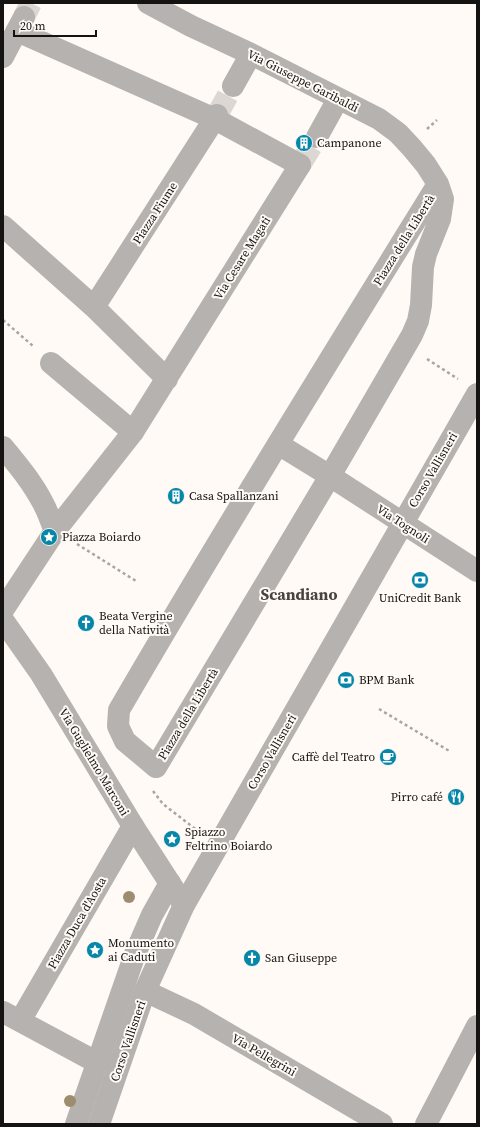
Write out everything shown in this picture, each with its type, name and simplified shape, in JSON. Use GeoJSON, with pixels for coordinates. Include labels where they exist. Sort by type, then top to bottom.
{"type":"FeatureCollection","features":[{"type":"Feature","properties":{"kind":"street","name":"Via Giuseppe Garibaldi"},"geometry":{"type":"LineString","coordinates":[[148,3],[191,26],[251,54],[379,119],[398,134],[412,148],[438,184]]}},
{"type":"Feature","properties":{"kind":"street"},"geometry":{"type":"LineString","coordinates":[[3,57],[20,24],[216,117]]}},
{"type":"Feature","properties":{"kind":"street"},"geometry":{"type":"LineString","coordinates":[[233,86],[251,54]]}},
{"type":"Feature","properties":{"kind":"street"},"geometry":{"type":"LineString","coordinates":[[317,137],[338,99]]}},
{"type":"Feature","properties":{"kind":"street","name":"Via Cesare Magati"},"geometry":{"type":"LineString","coordinates":[[55,531],[133,432],[300,165],[216,117]]}},
{"type":"Feature","properties":{"kind":"street","name":"Piazza Fiume"},"geometry":{"type":"LineString","coordinates":[[94,307],[216,117]]}},
{"type":"Feature","properties":{"kind":"street","name":"Piazza della Libertà"},"geometry":{"type":"LineString","coordinates":[[438,184],[443,199],[440,218],[426,254],[423,267],[421,304],[418,321],[407,345],[156,767],[125,741],[118,726],[119,710],[278,444],[438,184]]}},
{"type":"Feature","properties":{"kind":"street"},"geometry":{"type":"LineString","coordinates":[[3,226],[94,307],[167,379]]}},
{"type":"Feature","properties":{"kind":"street"},"geometry":{"type":"LineString","coordinates":[[51,363],[133,432]]}},
{"type":"Feature","properties":{"kind":"street","name":"Corso Vallisneri"},"geometry":{"type":"LineString","coordinates":[[99,1124],[145,991],[184,905],[402,524],[471,389]]}},
{"type":"Feature","properties":{"kind":"street"},"geometry":{"type":"LineString","coordinates":[[278,444],[330,476]]}},
{"type":"Feature","properties":{"kind":"street"},"geometry":{"type":"LineString","coordinates":[[3,447],[24,473],[44,504],[55,531],[3,610]]}},
{"type":"Feature","properties":{"kind":"street","name":"Via Tognoli"},"geometry":{"type":"LineString","coordinates":[[330,476],[402,524],[477,571]]}},
{"type":"Feature","properties":{"kind":"street","name":"Via Guglielmo Marconi"},"geometry":{"type":"LineString","coordinates":[[3,620],[41,674],[133,826],[184,905]]}},
{"type":"Feature","properties":{"kind":"street","name":"Piazza Duca d'Aosta"},"geometry":{"type":"LineString","coordinates":[[11,1016],[133,826]]}},
{"type":"Feature","properties":{"kind":"street"},"geometry":{"type":"LineString","coordinates":[[76,1124],[138,948],[152,915],[170,883]]}},
{"type":"Feature","properties":{"kind":"street","name":"Via Pellegrini"},"geometry":{"type":"LineString","coordinates":[[145,991],[194,1014],[382,1124]]}},
{"type":"Feature","properties":{"kind":"street"},"geometry":{"type":"LineString","coordinates":[[11,1016],[98,1063]]}},
{"type":"Feature","properties":{"kind":"street"},"geometry":{"type":"LineString","coordinates":[[426,1124],[477,1026]]}},
{"type":"Feature","properties":{"kind":"path"},"geometry":{"type":"LineString","coordinates":[[429,127],[437,120]]}},
{"type":"Feature","properties":{"kind":"path"},"geometry":{"type":"LineString","coordinates":[[3,320],[18,333]]}},
{"type":"Feature","properties":{"kind":"path"},"geometry":{"type":"LineString","coordinates":[[407,345],[471,389]]}},
{"type":"Feature","properties":{"kind":"path"},"geometry":{"type":"LineString","coordinates":[[55,531],[136,581]]}},
{"type":"Feature","properties":{"kind":"path"},"geometry":{"type":"LineString","coordinates":[[379,709],[451,752]]}},
{"type":"Feature","properties":{"kind":"path"},"geometry":{"type":"LineString","coordinates":[[156,767],[152,780],[154,793],[163,804],[218,846]]}},
{"type":"Feature","properties":{"kind":"tunnel"},"geometry":{"type":"LineString","coordinates":[[24,17],[31,3]]}},
{"type":"Feature","properties":{"kind":"tunnel"},"geometry":{"type":"LineString","coordinates":[[217,115],[233,86]]}},
{"type":"Feature","properties":{"kind":"tunnel"},"geometry":{"type":"LineString","coordinates":[[300,165],[317,137]]}},
{"type":"Feature","properties":{"kind":"place","name":"Campanone"},"geometry":{"type":"Point","coordinates":[304,143]}},
{"type":"Feature","properties":{"kind":"place","name":"Casa Spallanzani"},"geometry":{"type":"Point","coordinates":[176,496]}},
{"type":"Feature","properties":{"kind":"place","name":"Piazza Boiardo"},"geometry":{"type":"Point","coordinates":[49,537]}},
{"type":"Feature","properties":{"kind":"place","name":"UniCredit Bank"},"geometry":{"type":"Point","coordinates":[420,580]}},
{"type":"Feature","properties":{"kind":"place","name":"Beata Vergine della Natività"},"geometry":{"type":"Point","coordinates":[86,623]}},
{"type":"Feature","properties":{"kind":"place","name":"BPM Bank"},"geometry":{"type":"Point","coordinates":[346,680]}},
{"type":"Feature","properties":{"kind":"place","name":"Caffè del Teatro"},"geometry":{"type":"Point","coordinates":[388,757]}},
{"type":"Feature","properties":{"kind":"place","name":"Pirro café"},"geometry":{"type":"Point","coordinates":[456,797]}},
{"type":"Feature","properties":{"kind":"place","name":"Spiazzo Feltrino Boiardo"},"geometry":{"type":"Point","coordinates":[172,839]}},
{"type":"Feature","properties":{"kind":"place","name":"Monumento ai Caduti"},"geometry":{"type":"Point","coordinates":[95,950]}},
{"type":"Feature","properties":{"kind":"place","name":"San Giuseppe"},"geometry":{"type":"Point","coordinates":[252,958]}},
{"type":"Feature","properties":{"kind":"district","name":"Scandiano"},"geometry":{"type":"Point","coordinates":[299,594]}}]}
